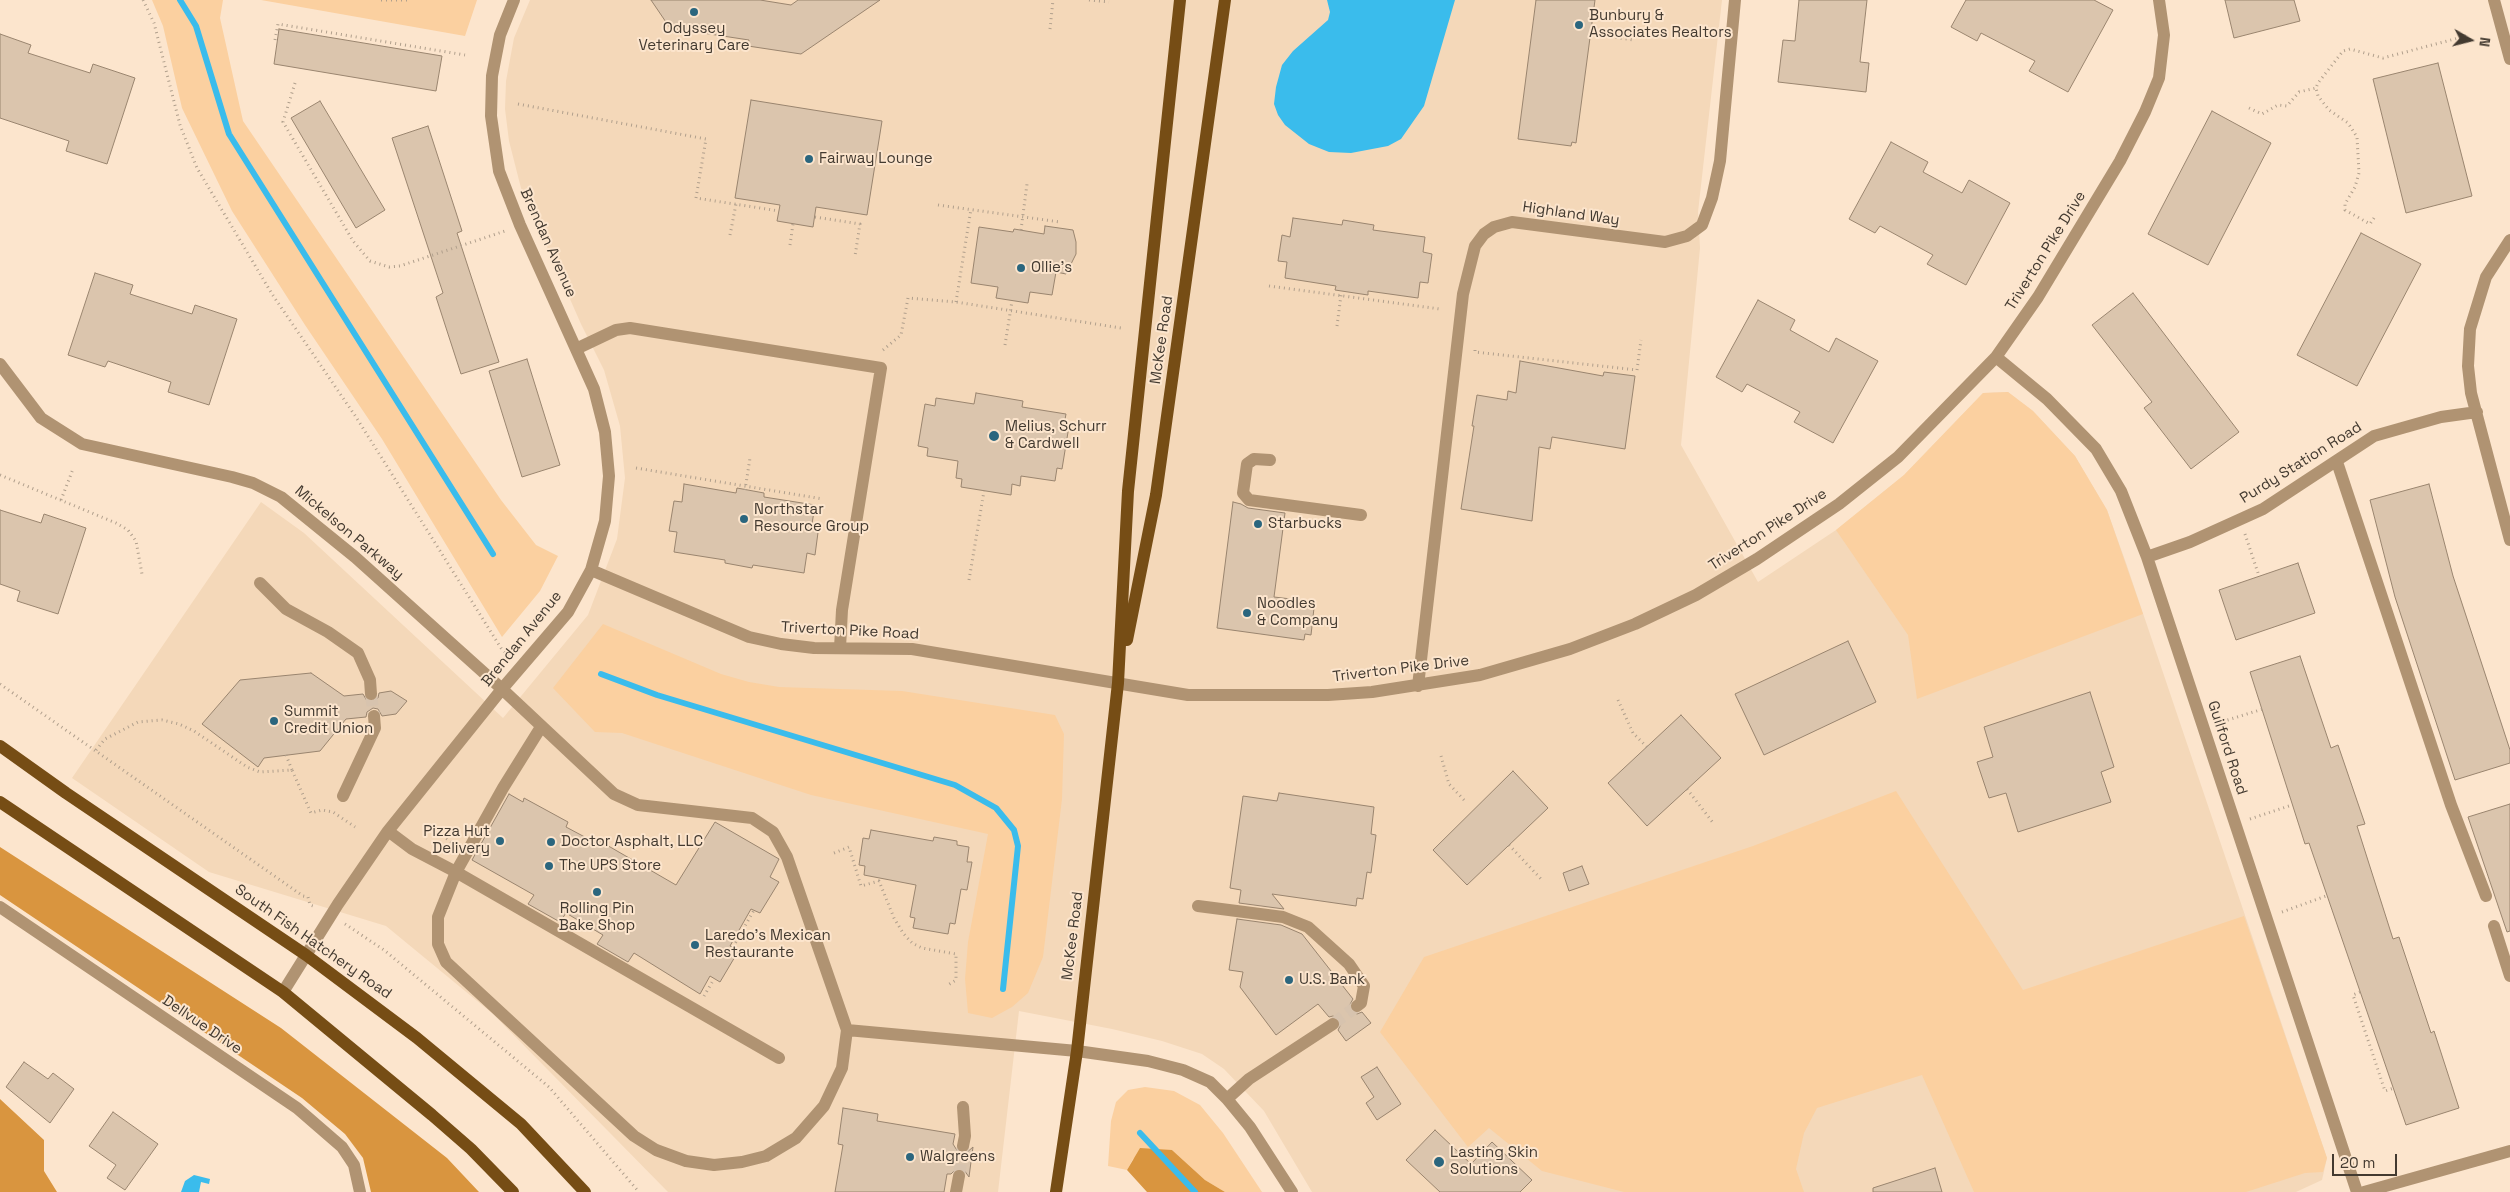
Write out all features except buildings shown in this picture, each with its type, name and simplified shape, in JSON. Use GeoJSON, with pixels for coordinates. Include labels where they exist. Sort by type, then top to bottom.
{"type":"FeatureCollection","features":[{"type":"Feature","properties":{"kind":"main road","name":"McKee Road"},"geometry":{"type":"LineString","coordinates":[[1056,1192],[1077,1051],[1118,683],[1128,491],[1180,0]]}},
{"type":"Feature","properties":{"kind":"main road","name":"McKee Road"},"geometry":{"type":"LineString","coordinates":[[1118,683],[1156,495],[1224,0]]}},
{"type":"Feature","properties":{"kind":"main road","name":"South Fish Hatchery Road"},"geometry":{"type":"LineString","coordinates":[[0,746],[66,793],[306,955],[417,1038],[514,1118],[585,1192]]}},
{"type":"Feature","properties":{"kind":"main road"},"geometry":{"type":"LineString","coordinates":[[0,802],[283,992],[432,1115],[471,1149],[513,1192]]}},
{"type":"Feature","properties":{"kind":"street","name":"Brendan Avenue"},"geometry":{"type":"LineString","coordinates":[[283,992],[388,831],[502,689],[568,612],[591,570],[605,521],[609,476],[605,432],[596,398],[520,225],[499,171],[491,116],[492,76],[500,35],[514,0]]}},
{"type":"Feature","properties":{"kind":"street","name":"Highland Way"},"geometry":{"type":"LineString","coordinates":[[1418,686],[1463,294],[1475,246],[1484,234],[1494,227],[1512,222],[1665,242],[1686,236],[1702,224],[1712,198],[1720,161],[1735,0]]}},
{"type":"Feature","properties":{"kind":"street","name":"Triverton Pike Drive"},"geometry":{"type":"LineString","coordinates":[[1118,683],[1188,695],[1328,694],[1418,686],[1480,675],[1570,649],[1634,624],[1702,591],[1757,559],[1839,504],[1898,457],[1996,357],[2038,297],[2120,161],[2145,112],[2159,78],[2164,35],[2159,0]]}},
{"type":"Feature","properties":{"kind":"street"},"geometry":{"type":"LineString","coordinates":[[2494,0],[2510,59]]}},
{"type":"Feature","properties":{"kind":"street"},"geometry":{"type":"LineString","coordinates":[[2510,240],[2486,277],[2470,328],[2468,366],[2471,393],[2510,540]]}},
{"type":"Feature","properties":{"kind":"street"},"geometry":{"type":"LineString","coordinates":[[576,349],[616,330],[630,328],[882,368],[842,610],[840,648]]}},
{"type":"Feature","properties":{"kind":"street","name":"Guilford Road"},"geometry":{"type":"LineString","coordinates":[[1996,357],[2047,399],[2096,449],[2121,491],[2147,557],[2358,1192]]}},
{"type":"Feature","properties":{"kind":"street","name":"Mickelson Parkway"},"geometry":{"type":"LineString","coordinates":[[0,364],[41,418],[82,444],[239,479],[253,483],[282,497],[355,558],[502,689],[614,794],[638,805],[752,818],[773,832],[787,856],[847,1030]]}},
{"type":"Feature","properties":{"kind":"street","name":"Purdy Station Road"},"geometry":{"type":"LineString","coordinates":[[2147,557],[2190,542],[2263,508],[2337,462],[2374,436],[2441,417],[2477,412]]}},
{"type":"Feature","properties":{"kind":"street"},"geometry":{"type":"LineString","coordinates":[[1270,460],[1254,459],[1248,464],[1243,493],[1249,500],[1361,514]]}},
{"type":"Feature","properties":{"kind":"street"},"geometry":{"type":"LineString","coordinates":[[2337,462],[2451,805],[2486,896]]}},
{"type":"Feature","properties":{"kind":"street","name":"Triverton Pike Road"},"geometry":{"type":"LineString","coordinates":[[591,570],[749,637],[781,644],[840,648],[912,649],[1118,683]]}},
{"type":"Feature","properties":{"kind":"street"},"geometry":{"type":"LineString","coordinates":[[260,583],[286,609],[328,632],[358,653],[370,680],[371,694]]}},
{"type":"Feature","properties":{"kind":"street"},"geometry":{"type":"LineString","coordinates":[[343,796],[375,728],[374,716]]}},
{"type":"Feature","properties":{"kind":"street"},"geometry":{"type":"LineString","coordinates":[[541,727],[503,788],[456,872],[438,917],[438,944],[446,962],[634,1136],[656,1150],[686,1161],[714,1165],[742,1162],[766,1156],[796,1138],[824,1106],[832,1091],[842,1068],[847,1030],[1077,1051],[1148,1061],[1183,1070],[1210,1082],[1227,1099],[1250,1127],[1292,1192]]}},
{"type":"Feature","properties":{"kind":"street"},"geometry":{"type":"LineString","coordinates":[[388,831],[412,849],[456,872],[779,1058]]}},
{"type":"Feature","properties":{"kind":"street"},"geometry":{"type":"LineString","coordinates":[[1198,906],[1283,917],[1308,927],[1349,964],[1364,986],[1362,1003],[1357,1006]]}},
{"type":"Feature","properties":{"kind":"street","name":"Dellvue Drive"},"geometry":{"type":"LineString","coordinates":[[0,907],[297,1108],[342,1147],[354,1165],[360,1192]]}},
{"type":"Feature","properties":{"kind":"street"},"geometry":{"type":"LineString","coordinates":[[2494,926],[2510,976]]}},
{"type":"Feature","properties":{"kind":"street"},"geometry":{"type":"LineString","coordinates":[[1227,1099],[1249,1079],[1333,1024]]}},
{"type":"Feature","properties":{"kind":"street"},"geometry":{"type":"LineString","coordinates":[[963,1107],[965,1136],[963,1146]]}},
{"type":"Feature","properties":{"kind":"street"},"geometry":{"type":"LineString","coordinates":[[2364,1192],[2510,1151]]}},
{"type":"Feature","properties":{"kind":"street"},"geometry":{"type":"LineString","coordinates":[[956,1192],[959,1176]]}},
{"type":"Feature","properties":{"kind":"path"},"geometry":{"type":"LineString","coordinates":[[143,0],[154,23],[180,125],[197,168],[272,294],[382,458],[500,648]]}},
{"type":"Feature","properties":{"kind":"path"},"geometry":{"type":"LineString","coordinates":[[381,0],[410,0]]}},
{"type":"Feature","properties":{"kind":"path"},"geometry":{"type":"LineString","coordinates":[[1050,29],[1053,0]]}},
{"type":"Feature","properties":{"kind":"path"},"geometry":{"type":"LineString","coordinates":[[1089,0],[1109,2]]}},
{"type":"Feature","properties":{"kind":"path"},"geometry":{"type":"LineString","coordinates":[[275,40],[278,24],[465,55]]}},
{"type":"Feature","properties":{"kind":"path"},"geometry":{"type":"LineString","coordinates":[[1590,34],[1634,40]]}},
{"type":"Feature","properties":{"kind":"path"},"geometry":{"type":"LineString","coordinates":[[2249,108],[2262,114],[2278,105],[2287,106],[2299,92],[2316,88],[2343,52],[2350,49],[2383,58],[2466,36]]}},
{"type":"Feature","properties":{"kind":"path"},"geometry":{"type":"LineString","coordinates":[[295,83],[283,122],[353,241],[370,261],[390,267],[400,266],[520,225]]}},
{"type":"Feature","properties":{"kind":"path"},"geometry":{"type":"LineString","coordinates":[[2316,88],[2318,96],[2329,110],[2348,122],[2357,137],[2359,173],[2355,187],[2345,204],[2345,210],[2370,224],[2374,218]]}},
{"type":"Feature","properties":{"kind":"path"},"geometry":{"type":"LineString","coordinates":[[518,104],[706,139],[696,198],[779,210]]}},
{"type":"Feature","properties":{"kind":"path"},"geometry":{"type":"LineString","coordinates":[[1021,230],[1027,184]]}},
{"type":"Feature","properties":{"kind":"path"},"geometry":{"type":"LineString","coordinates":[[730,235],[736,204]]}},
{"type":"Feature","properties":{"kind":"path"},"geometry":{"type":"LineString","coordinates":[[938,205],[1060,222]]}},
{"type":"Feature","properties":{"kind":"path"},"geometry":{"type":"LineString","coordinates":[[956,302],[971,209]]}},
{"type":"Feature","properties":{"kind":"path"},"geometry":{"type":"LineString","coordinates":[[815,217],[860,224],[855,256]]}},
{"type":"Feature","properties":{"kind":"path"},"geometry":{"type":"LineString","coordinates":[[790,245],[793,224]]}},
{"type":"Feature","properties":{"kind":"path"},"geometry":{"type":"LineString","coordinates":[[1269,286],[1440,309]]}},
{"type":"Feature","properties":{"kind":"path"},"geometry":{"type":"LineString","coordinates":[[1337,326],[1341,295]]}},
{"type":"Feature","properties":{"kind":"path"},"geometry":{"type":"LineString","coordinates":[[875,367],[878,352],[901,335],[908,298],[956,302],[1121,328]]}},
{"type":"Feature","properties":{"kind":"path"},"geometry":{"type":"LineString","coordinates":[[1005,344],[1012,301]]}},
{"type":"Feature","properties":{"kind":"path"},"geometry":{"type":"LineString","coordinates":[[1476,342],[1475,352],[1637,370],[1641,340]]}},
{"type":"Feature","properties":{"kind":"path"},"geometry":{"type":"LineString","coordinates":[[745,488],[750,458]]}},
{"type":"Feature","properties":{"kind":"path"},"geometry":{"type":"LineString","coordinates":[[636,468],[745,488],[823,499]]}},
{"type":"Feature","properties":{"kind":"path"},"geometry":{"type":"LineString","coordinates":[[61,500],[73,469]]}},
{"type":"Feature","properties":{"kind":"path"},"geometry":{"type":"LineString","coordinates":[[0,475],[116,523],[128,530],[136,541],[142,574]]}},
{"type":"Feature","properties":{"kind":"path"},"geometry":{"type":"LineString","coordinates":[[969,580],[984,491]]}},
{"type":"Feature","properties":{"kind":"path"},"geometry":{"type":"LineString","coordinates":[[2240,519],[2259,576]]}},
{"type":"Feature","properties":{"kind":"path"},"geometry":{"type":"LineString","coordinates":[[0,684],[303,896],[308,897]]}},
{"type":"Feature","properties":{"kind":"path"},"geometry":{"type":"LineString","coordinates":[[1618,700],[1633,733],[1648,746]]}},
{"type":"Feature","properties":{"kind":"path"},"geometry":{"type":"LineString","coordinates":[[2204,728],[2263,709]]}},
{"type":"Feature","properties":{"kind":"path"},"geometry":{"type":"LineString","coordinates":[[96,750],[105,739],[119,730],[138,722],[162,720],[194,731],[247,767],[267,772],[292,770]]}},
{"type":"Feature","properties":{"kind":"path"},"geometry":{"type":"LineString","coordinates":[[286,755],[311,813],[322,810],[333,812],[355,827]]}},
{"type":"Feature","properties":{"kind":"path"},"geometry":{"type":"LineString","coordinates":[[1441,756],[1449,784],[1466,802]]}},
{"type":"Feature","properties":{"kind":"path"},"geometry":{"type":"LineString","coordinates":[[1687,789],[1714,824]]}},
{"type":"Feature","properties":{"kind":"path"},"geometry":{"type":"LineString","coordinates":[[2236,824],[2292,804]]}},
{"type":"Feature","properties":{"kind":"path"},"geometry":{"type":"LineString","coordinates":[[1509,845],[1542,880]]}},
{"type":"Feature","properties":{"kind":"path"},"geometry":{"type":"LineString","coordinates":[[834,853],[849,847],[861,886],[880,881],[894,918],[912,943],[922,948],[956,954],[956,980],[948,984]]}},
{"type":"Feature","properties":{"kind":"path"},"geometry":{"type":"LineString","coordinates":[[2266,917],[2326,896]]}},
{"type":"Feature","properties":{"kind":"path"},"geometry":{"type":"LineString","coordinates":[[733,947],[754,910]]}},
{"type":"Feature","properties":{"kind":"path"},"geometry":{"type":"LineString","coordinates":[[363,935],[384,950],[549,1087],[639,1192]]}},
{"type":"Feature","properties":{"kind":"path"},"geometry":{"type":"LineString","coordinates":[[2360,992],[2353,995],[2385,1091],[2394,1088]]}},
{"type":"Feature","properties":{"kind":"shaded area"},"geometry":{"type":"Polygon","coordinates":[[[152,0],[223,0],[220,18],[243,121],[501,500],[536,545],[558,556],[540,591],[502,637],[382,439],[305,325],[232,211],[182,108],[163,26],[152,0]]]}},
{"type":"Feature","properties":{"kind":"shaded area"},"geometry":{"type":"Polygon","coordinates":[[[261,0],[477,0],[465,36],[261,0]]]}},
{"type":"Feature","properties":{"kind":"shaded area"},"geometry":{"type":"Polygon","coordinates":[[[530,0],[1722,0],[1698,212],[1700,248],[1681,445],[1758,582],[1836,530],[1904,475],[1983,393],[2008,392],[2033,411],[2075,456],[2107,510],[2126,563],[2327,1158],[2322,1180],[2296,1192],[1312,1192],[1264,1111],[1224,1069],[1202,1054],[1162,1041],[1112,1029],[1019,1011],[998,1192],[668,1192],[493,1014],[386,926],[209,872],[72,778],[261,502],[304,533],[503,718],[588,615],[617,539],[625,478],[620,426],[604,370],[581,324],[521,188],[509,141],[505,109],[506,81],[514,38],[530,0]]]}},
{"type":"Feature","properties":{"kind":"shaded area"},"geometry":{"type":"Polygon","coordinates":[[[2008,392],[2033,411],[2075,456],[2107,510],[2143,614],[1917,699],[1908,635],[1836,530],[1904,475],[1983,393],[2008,392]]]}},
{"type":"Feature","properties":{"kind":"shaded area"},"geometry":{"type":"Polygon","coordinates":[[[603,624],[721,674],[749,682],[779,687],[902,691],[1055,715],[1064,734],[1062,799],[1043,957],[1028,993],[1012,1007],[992,1018],[968,1013],[965,979],[968,942],[988,834],[811,795],[622,733],[595,732],[553,688],[603,624]]]}},
{"type":"Feature","properties":{"kind":"shaded area"},"geometry":{"type":"Polygon","coordinates":[[[1896,791],[2023,990],[2244,916],[2327,1158],[2323,1172],[2305,1173],[2246,1192],[1974,1192],[1922,1075],[1817,1108],[1804,1133],[1796,1169],[1804,1192],[1624,1192],[1542,1171],[1489,1128],[1468,1147],[1380,1032],[1424,957],[1753,846],[1896,791]]]}},
{"type":"Feature","properties":{"kind":"shaded area"},"geometry":{"type":"Polygon","coordinates":[[[0,847],[281,1028],[447,1158],[479,1192],[371,1192],[363,1158],[345,1134],[302,1098],[0,895],[0,847]]]}},
{"type":"Feature","properties":{"kind":"shaded area"},"geometry":{"type":"Polygon","coordinates":[[[1145,1087],[1174,1091],[1200,1105],[1223,1133],[1262,1192],[1225,1192],[1205,1180],[1172,1150],[1133,1159],[1127,1170],[1108,1166],[1111,1121],[1116,1102],[1128,1090],[1145,1087]]]}},
{"type":"Feature","properties":{"kind":"shaded area"},"geometry":{"type":"Polygon","coordinates":[[[0,1099],[44,1140],[44,1171],[57,1192],[0,1192],[0,1099]]]}},
{"type":"Feature","properties":{"kind":"shaded area"},"geometry":{"type":"Polygon","coordinates":[[[1140,1148],[1172,1150],[1205,1180],[1225,1192],[1147,1192],[1127,1170],[1140,1148]]]}},
{"type":"Feature","properties":{"kind":"water"},"geometry":{"type":"Polygon","coordinates":[[[1327,0],[1455,0],[1424,106],[1401,139],[1388,146],[1351,153],[1329,152],[1309,144],[1285,125],[1278,115],[1274,104],[1282,65],[1293,51],[1328,20],[1330,12],[1327,0]]]}},
{"type":"Feature","properties":{"kind":"water"},"geometry":{"type":"Polygon","coordinates":[[[194,1175],[210,1179],[209,1184],[201,1182],[199,1192],[181,1192],[185,1181],[194,1175]]]}},
{"type":"Feature","properties":{"kind":"waterway"},"geometry":{"type":"LineString","coordinates":[[180,0],[196,26],[229,134],[493,554]]}},
{"type":"Feature","properties":{"kind":"waterway"},"geometry":{"type":"LineString","coordinates":[[601,674],[657,695],[955,785],[996,808],[1014,830],[1018,846],[1003,989]]}},
{"type":"Feature","properties":{"kind":"waterway"},"geometry":{"type":"LineString","coordinates":[[1140,1133],[1195,1192]]}},
{"type":"Feature","properties":{"kind":"tunnel"},"geometry":{"type":"LineString","coordinates":[[371,694],[374,716]]}},
{"type":"Feature","properties":{"kind":"tunnel"},"geometry":{"type":"LineString","coordinates":[[1333,1024],[1357,1006]]}},
{"type":"Feature","properties":{"kind":"tunnel"},"geometry":{"type":"LineString","coordinates":[[959,1176],[963,1146]]}},
{"type":"Feature","properties":{"kind":"place","name":"Odyssey Veterinary Care"},"geometry":{"type":"Point","coordinates":[694,12]}},
{"type":"Feature","properties":{"kind":"place","name":"Bunbury & Associates Realtors"},"geometry":{"type":"Point","coordinates":[1579,25]}},
{"type":"Feature","properties":{"kind":"place","name":"Fairway Lounge"},"geometry":{"type":"Point","coordinates":[809,159]}},
{"type":"Feature","properties":{"kind":"place","name":"Ollie's"},"geometry":{"type":"Point","coordinates":[1021,268]}},
{"type":"Feature","properties":{"kind":"place","name":"Melius, Schurr & Cardwell"},"geometry":{"type":"Point","coordinates":[994,436]}},
{"type":"Feature","properties":{"kind":"place","name":"Northstar Resource Group"},"geometry":{"type":"Point","coordinates":[744,519]}},
{"type":"Feature","properties":{"kind":"place","name":"Starbucks"},"geometry":{"type":"Point","coordinates":[1258,524]}},
{"type":"Feature","properties":{"kind":"place","name":"Noodles & Company"},"geometry":{"type":"Point","coordinates":[1247,613]}},
{"type":"Feature","properties":{"kind":"place","name":"Summit Credit Union"},"geometry":{"type":"Point","coordinates":[274,721]}},
{"type":"Feature","properties":{"kind":"place","name":"Pizza Hut Delivery"},"geometry":{"type":"Point","coordinates":[500,841]}},
{"type":"Feature","properties":{"kind":"place","name":"Doctor Asphalt, LLC"},"geometry":{"type":"Point","coordinates":[551,842]}},
{"type":"Feature","properties":{"kind":"place","name":"The UPS Store"},"geometry":{"type":"Point","coordinates":[549,866]}},
{"type":"Feature","properties":{"kind":"place","name":"Rolling Pin Bake Shop"},"geometry":{"type":"Point","coordinates":[597,892]}},
{"type":"Feature","properties":{"kind":"place","name":"Laredo's Mexican Restaurante"},"geometry":{"type":"Point","coordinates":[695,945]}},
{"type":"Feature","properties":{"kind":"place","name":"U.S. Bank"},"geometry":{"type":"Point","coordinates":[1289,980]}},
{"type":"Feature","properties":{"kind":"place","name":"Walgreens"},"geometry":{"type":"Point","coordinates":[910,1157]}},
{"type":"Feature","properties":{"kind":"place","name":"Lasting Skin Solutions"},"geometry":{"type":"Point","coordinates":[1439,1162]}}]}
